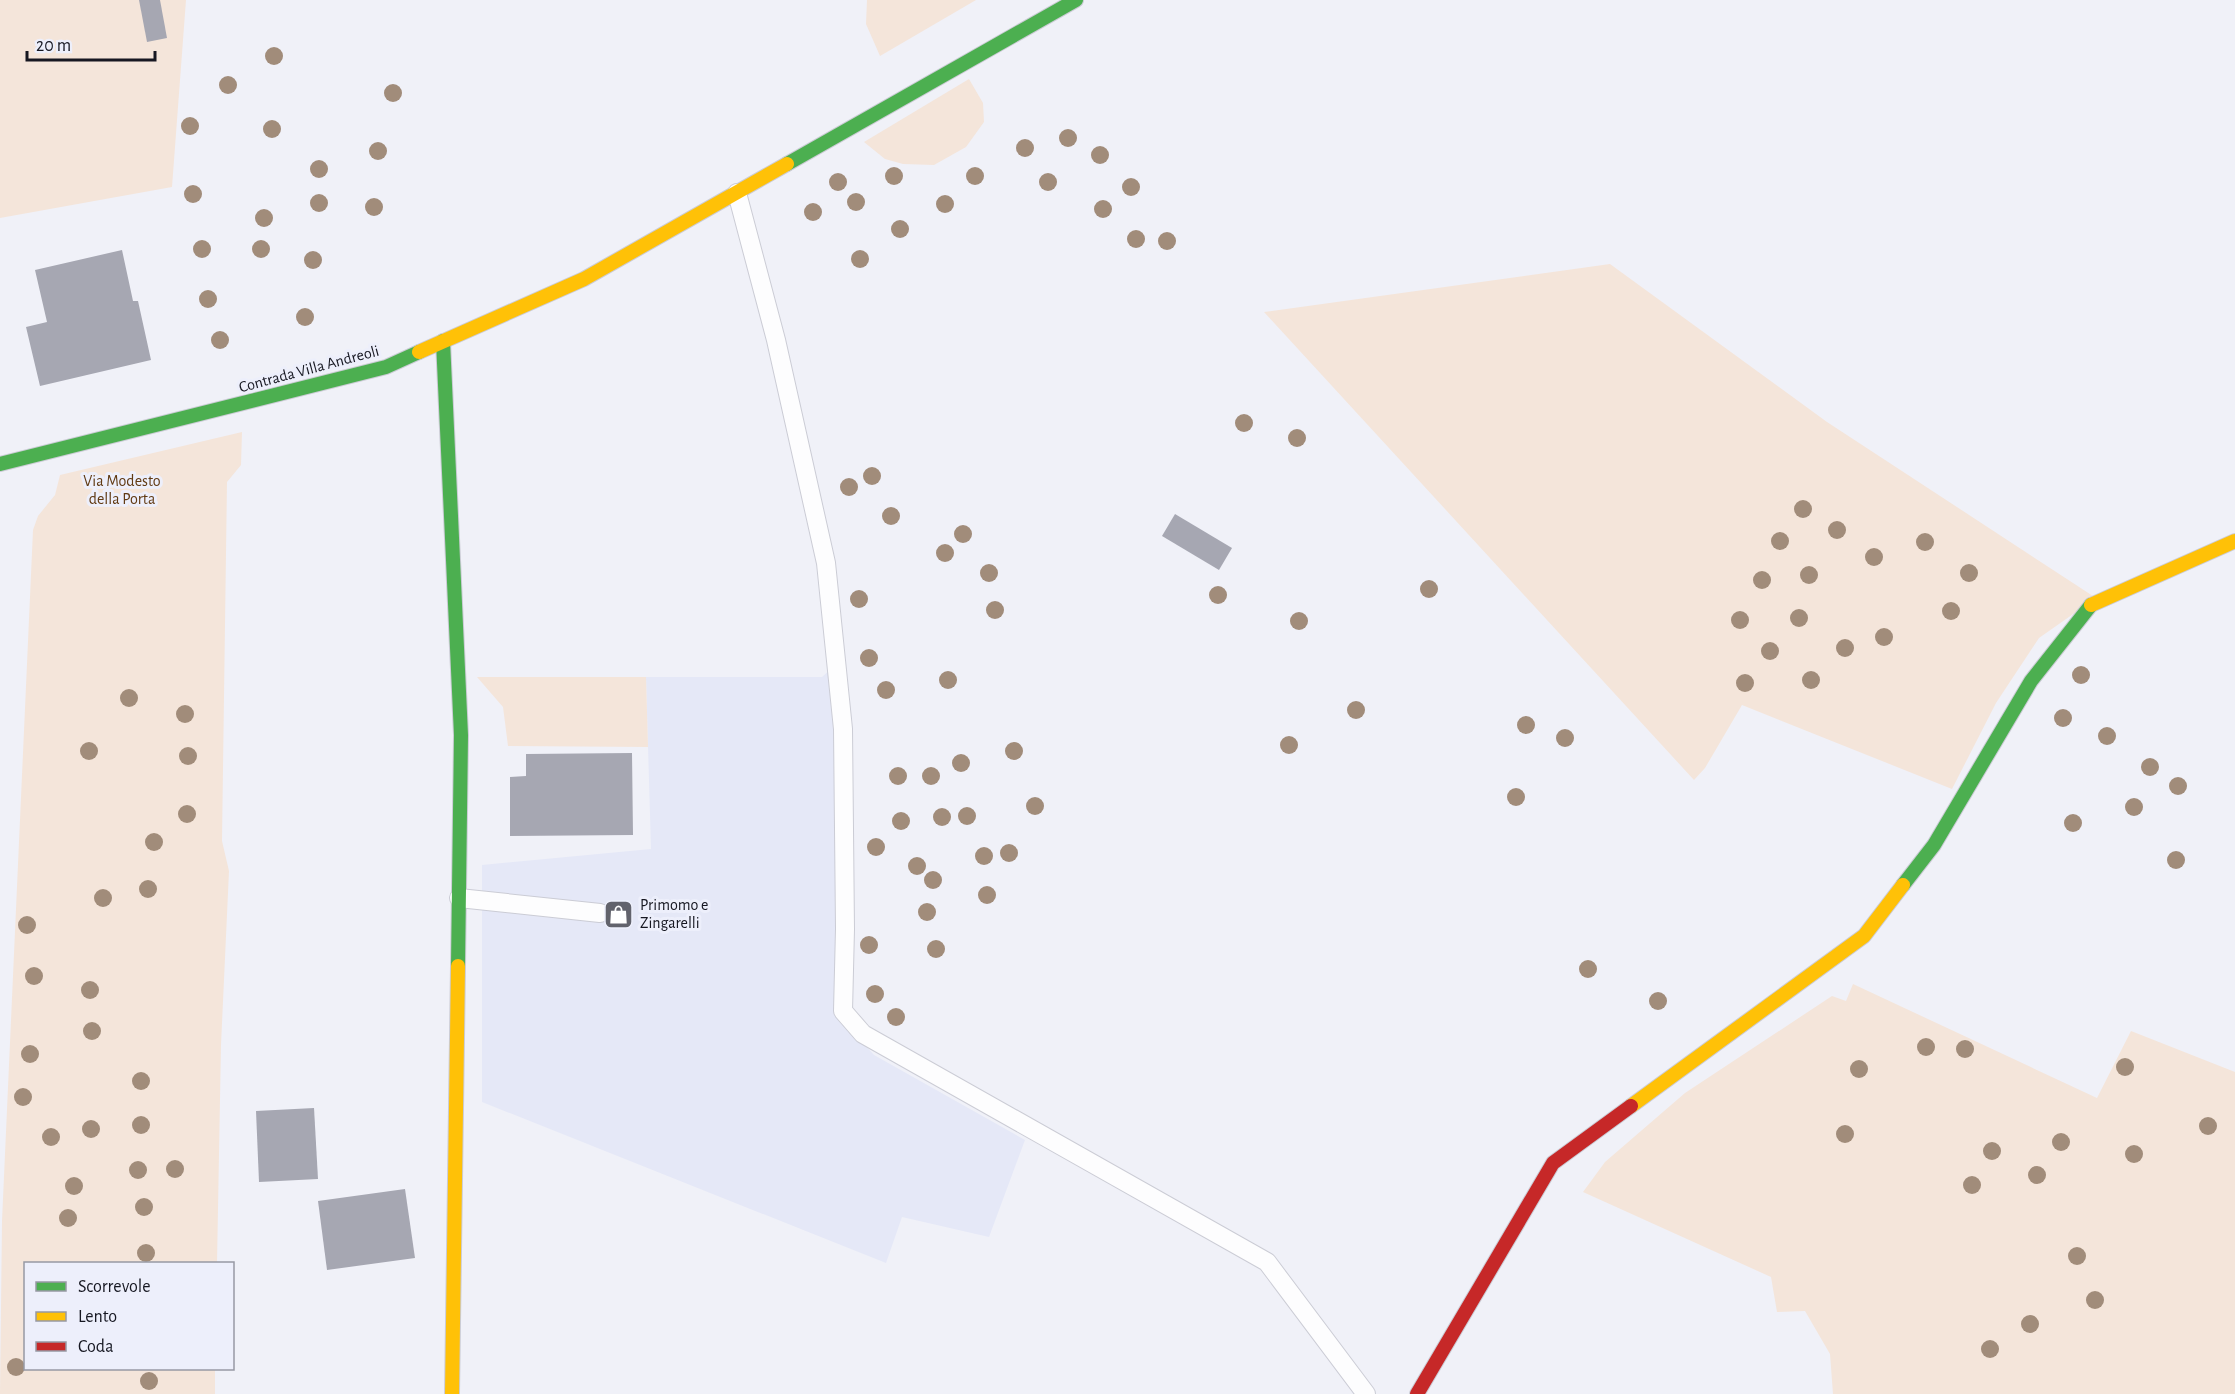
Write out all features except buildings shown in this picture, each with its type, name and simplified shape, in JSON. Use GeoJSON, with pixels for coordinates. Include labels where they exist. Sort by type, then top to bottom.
{"type":"FeatureCollection","features":[{"type":"Feature","properties":{"kind":"street","name":"Contrada Villa Andreoli"},"geometry":{"type":"LineString","coordinates":[[0,464],[386,367],[584,279],[1076,0]]}},
{"type":"Feature","properties":{"kind":"street"},"geometry":{"type":"LineString","coordinates":[[443,341],[461,735],[452,1394]]}},
{"type":"Feature","properties":{"kind":"street"},"geometry":{"type":"LineString","coordinates":[[1417,1394],[1552,1163],[1864,936],[1934,845],[2031,681],[2089,606],[2235,541]]}},
{"type":"Feature","properties":{"kind":"lane"},"geometry":{"type":"LineString","coordinates":[[737,193],[776,340],[826,563],[843,729],[845,917],[843,1011],[862,1034],[1267,1262],[1366,1394]]}},
{"type":"Feature","properties":{"kind":"lane"},"geometry":{"type":"LineString","coordinates":[[459,898],[600,913]]}},
{"type":"Feature","properties":{"kind":"shaded area"},"geometry":{"type":"Polygon","coordinates":[[[833,667],[838,765],[835,993],[844,1022],[874,1055],[1025,1140],[989,1237],[902,1217],[886,1263],[482,1102],[482,865],[651,849],[646,677],[822,677],[833,667]]]}},
{"type":"Feature","properties":{"kind":"green space"},"geometry":{"type":"Polygon","coordinates":[[[0,0],[186,0],[172,187],[0,218],[0,0]]]}},
{"type":"Feature","properties":{"kind":"green space"},"geometry":{"type":"Polygon","coordinates":[[[867,0],[976,0],[880,56],[866,24],[867,0]]]}},
{"type":"Feature","properties":{"kind":"green space"},"geometry":{"type":"Polygon","coordinates":[[[969,79],[983,103],[984,122],[966,147],[934,165],[903,164],[885,159],[864,142],[969,79]]]}},
{"type":"Feature","properties":{"kind":"green space"},"geometry":{"type":"Polygon","coordinates":[[[1610,264],[1827,422],[2096,598],[2039,638],[1996,703],[1952,789],[1742,705],[1705,768],[1694,780],[1264,312],[1610,264]]]}},
{"type":"Feature","properties":{"kind":"green space","name":"Via Modesto della Porta"},"geometry":{"type":"Polygon","coordinates":[[[242,432],[241,465],[227,482],[222,841],[229,871],[221,1045],[217,1262],[24,1262],[24,1370],[215,1370],[215,1394],[0,1394],[2,1221],[33,530],[38,516],[55,495],[60,475],[242,432]]]}},
{"type":"Feature","properties":{"kind":"green space"},"geometry":{"type":"Polygon","coordinates":[[[477,677],[646,677],[648,747],[508,746],[503,707],[477,677]]]}},
{"type":"Feature","properties":{"kind":"green space"},"geometry":{"type":"Polygon","coordinates":[[[1853,984],[2097,1098],[2131,1031],[2235,1072],[2235,1394],[1833,1394],[1830,1354],[1805,1311],[1777,1312],[1771,1277],[1583,1192],[1605,1162],[1685,1093],[1832,996],[1846,1001],[1853,984]]]}},
{"type":"Feature","properties":{"kind":"traffic: fast"},"geometry":{"type":"LineString","coordinates":[[787,164],[1076,0]]}},
{"type":"Feature","properties":{"kind":"traffic: fast"},"geometry":{"type":"LineString","coordinates":[[443,341],[461,735],[458,966]]}},
{"type":"Feature","properties":{"kind":"traffic: fast"},"geometry":{"type":"LineString","coordinates":[[0,464],[386,367],[419,352]]}},
{"type":"Feature","properties":{"kind":"traffic: fast"},"geometry":{"type":"LineString","coordinates":[[1903,885],[1934,845],[2031,681],[2091,605]]}},
{"type":"Feature","properties":{"kind":"traffic: slow"},"geometry":{"type":"LineString","coordinates":[[419,352],[584,279],[787,164]]}},
{"type":"Feature","properties":{"kind":"traffic: slow"},"geometry":{"type":"LineString","coordinates":[[2091,605],[2235,541]]}},
{"type":"Feature","properties":{"kind":"traffic: slow"},"geometry":{"type":"LineString","coordinates":[[1631,1106],[1864,936],[1903,885]]}},
{"type":"Feature","properties":{"kind":"traffic: slow"},"geometry":{"type":"LineString","coordinates":[[452,1394],[458,966]]}},
{"type":"Feature","properties":{"kind":"traffic: jam"},"geometry":{"type":"LineString","coordinates":[[1417,1394],[1553,1163],[1631,1106]]}},
{"type":"Feature","properties":{"kind":"place","name":"Primomo e Zingarelli"},"geometry":{"type":"Point","coordinates":[619,914]}}]}
